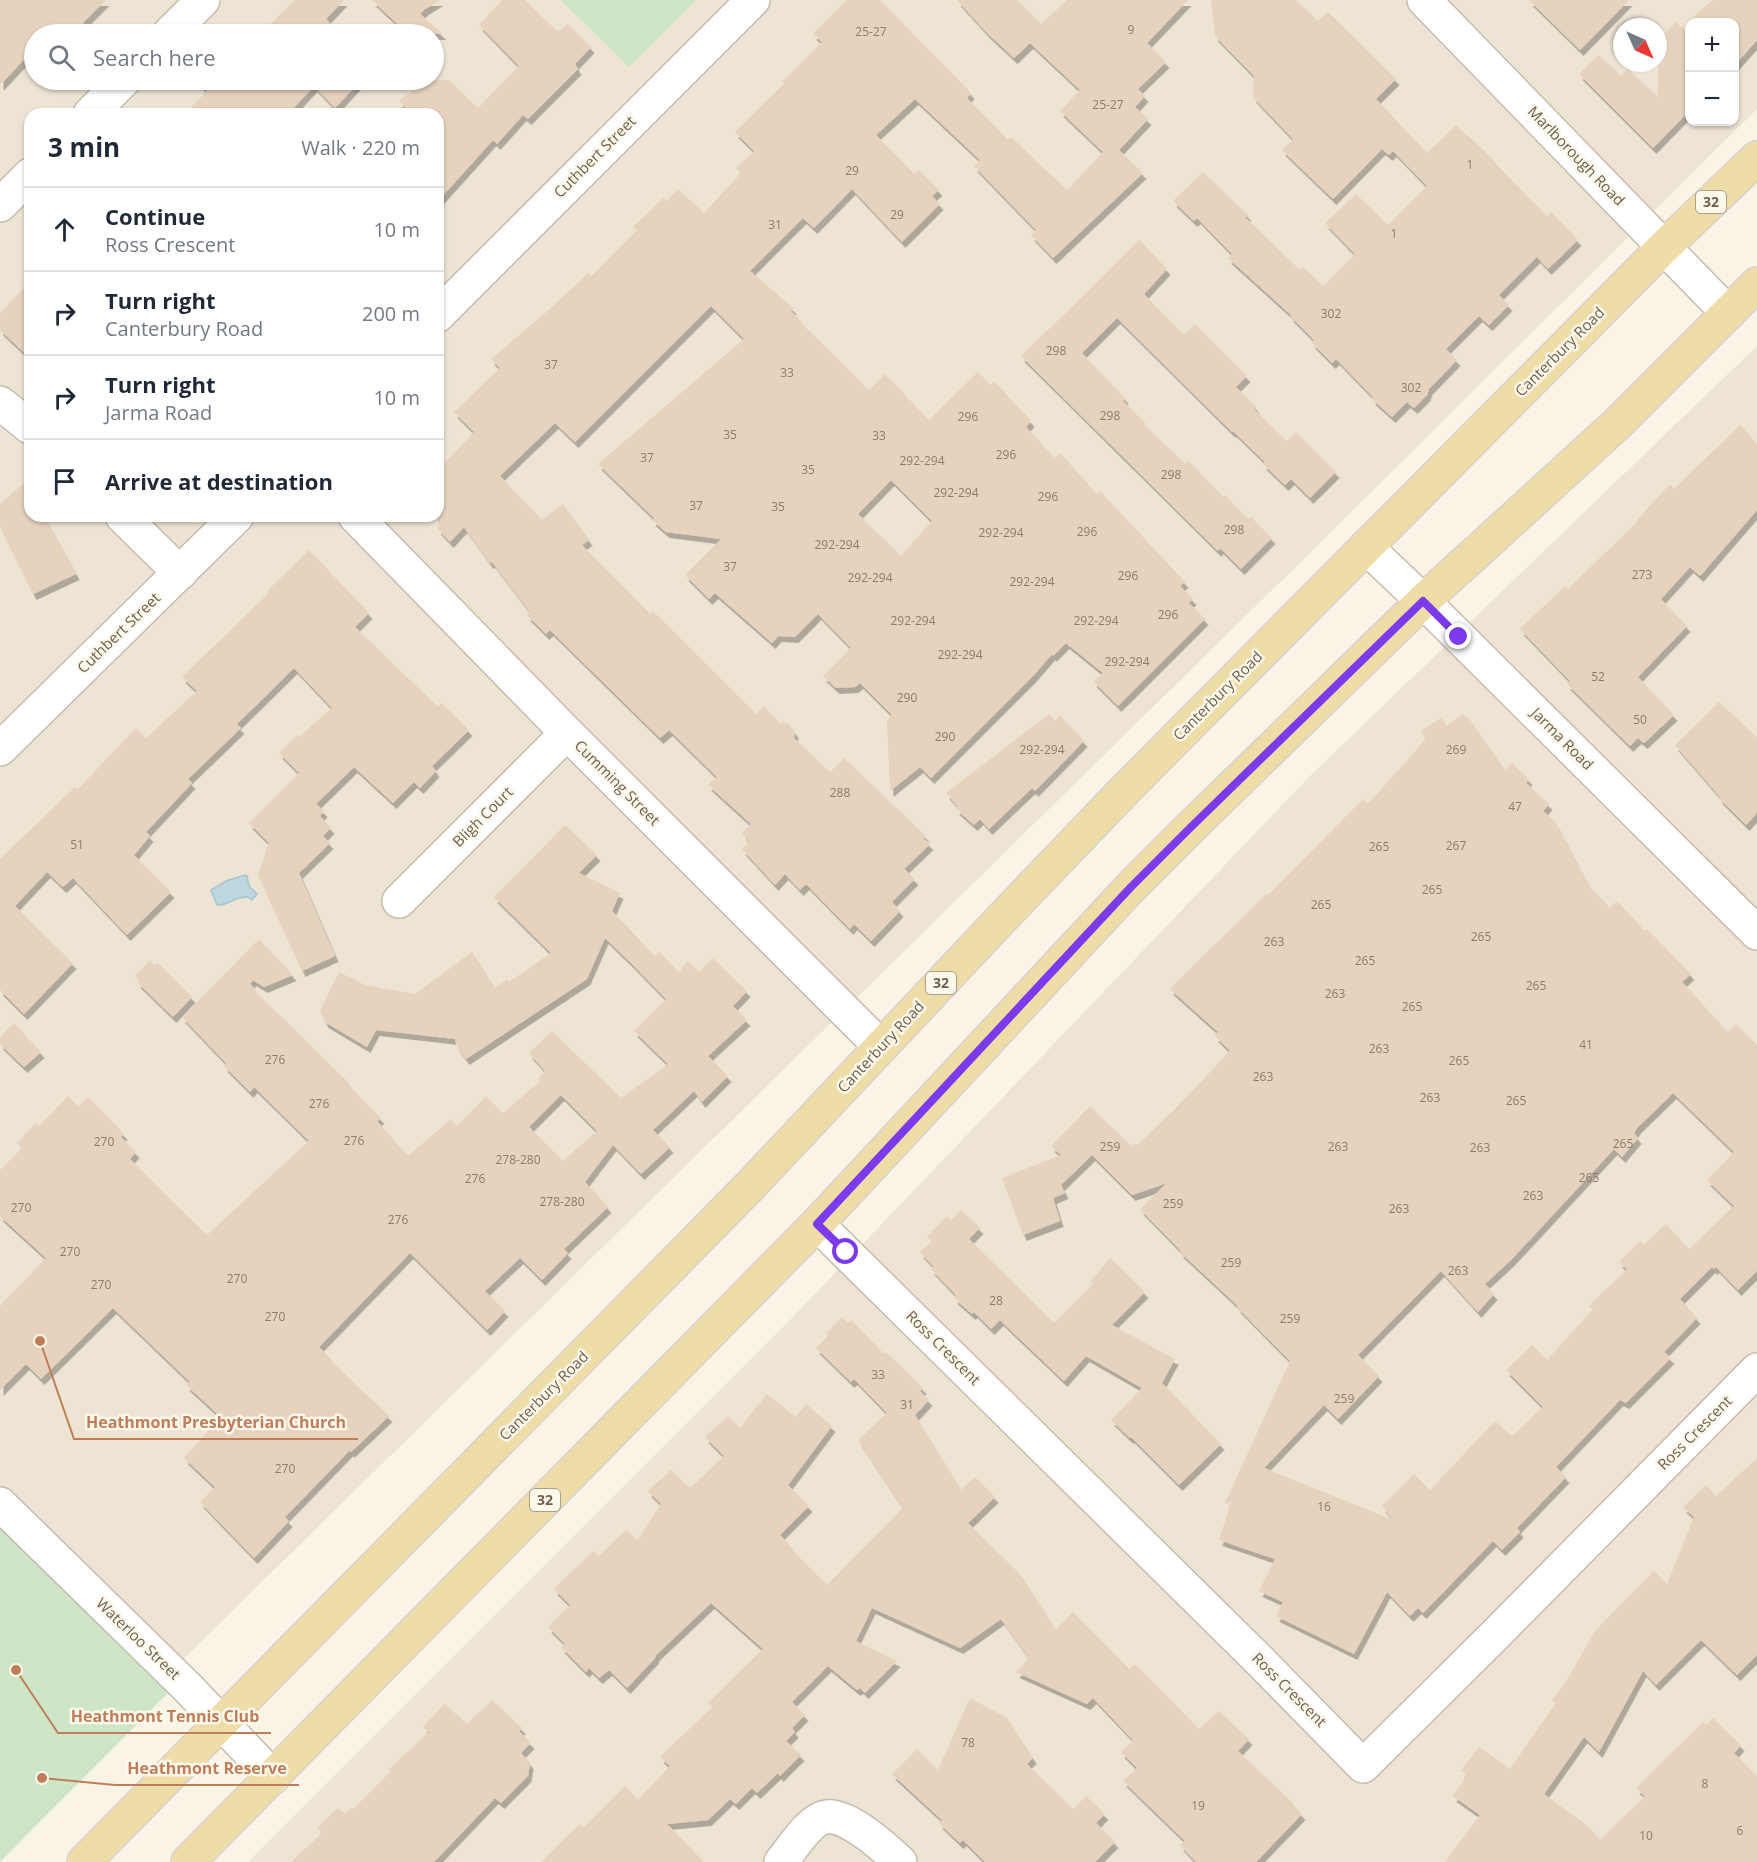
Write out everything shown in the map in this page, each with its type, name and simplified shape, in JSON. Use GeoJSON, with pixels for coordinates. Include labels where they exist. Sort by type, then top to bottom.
{"type":"FeatureCollection","features":[{"type":"Feature","properties":{"kind":"main road","name":"Canterbury Road"},"geometry":{"type":"LineString","coordinates":[[84,1862],[749,1188],[1123,792],[1665,246],[1757,158]]}},
{"type":"Feature","properties":{"kind":"main road","name":"32"},"geometry":{"type":"LineString","coordinates":[[188,1862],[817,1224],[1131,887],[1423,601],[1617,424],[1757,284]]}},
{"type":"Feature","properties":{"kind":"street"},"geometry":{"type":"LineString","coordinates":[[179,24],[203,0]]}},
{"type":"Feature","properties":{"kind":"street","name":"Cuthbert Street"},"geometry":{"type":"LineString","coordinates":[[444,309],[753,0]]}},
{"type":"Feature","properties":{"kind":"street","name":"Marlborough Road"},"geometry":{"type":"LineString","coordinates":[[1424,0],[1728,313]]}},
{"type":"Feature","properties":{"kind":"street"},"geometry":{"type":"LineString","coordinates":[[96,108],[114,90]]}},
{"type":"Feature","properties":{"kind":"street"},"geometry":{"type":"LineString","coordinates":[[0,205],[24,181]]}},
{"type":"Feature","properties":{"kind":"street"},"geometry":{"type":"LineString","coordinates":[[0,403],[24,422]]}},
{"type":"Feature","properties":{"kind":"street"},"geometry":{"type":"LineString","coordinates":[[128,522],[180,573]]}},
{"type":"Feature","properties":{"kind":"street","name":"Cuthbert Street"},"geometry":{"type":"LineString","coordinates":[[0,749],[231,522]]}},
{"type":"Feature","properties":{"kind":"street","name":"Cumming Street"},"geometry":{"type":"LineString","coordinates":[[361,522],[567,733],[881,1047]]}},
{"type":"Feature","properties":{"kind":"street","name":"Jarma Road"},"geometry":{"type":"LineString","coordinates":[[1366,547],[1757,933]]}},
{"type":"Feature","properties":{"kind":"street","name":"Bligh Court"},"geometry":{"type":"LineString","coordinates":[[399,901],[567,733]]}},
{"type":"Feature","properties":{"kind":"street","name":"Ross Crescent"},"geometry":{"type":"LineString","coordinates":[[817,1224],[1259,1660],[1363,1766],[1504,1627],[1757,1370]]}},
{"type":"Feature","properties":{"kind":"street","name":"Waterloo Street"},"geometry":{"type":"LineString","coordinates":[[0,1504],[186,1687],[273,1777]]}},
{"type":"Feature","properties":{"kind":"street"},"geometry":{"type":"LineString","coordinates":[[781,1862],[807,1829],[826,1817],[843,1820],[858,1827],[900,1862]]}},
{"type":"Feature","properties":{"kind":"shaded area"},"geometry":{"type":"Polygon","coordinates":[[[0,0],[1757,0],[1757,109],[1323,540],[0,1839],[0,0]]]}},
{"type":"Feature","properties":{"kind":"shaded area"},"geometry":{"type":"Polygon","coordinates":[[[1757,346],[1757,1862],[248,1862],[790,1320],[1310,776],[1757,346]]]}},
{"type":"Feature","properties":{"kind":"green space"},"geometry":{"type":"Polygon","coordinates":[[[561,0],[696,0],[629,67],[561,0]]]}},
{"type":"Feature","properties":{"kind":"green space"},"geometry":{"type":"Polygon","coordinates":[[[0,1528],[168,1693],[0,1862],[0,1528]]]}},
{"type":"Feature","properties":{"kind":"water"},"geometry":{"type":"Polygon","coordinates":[[[245,875],[249,886],[257,894],[252,900],[243,897],[217,905],[211,890],[226,881],[245,875]]]}},
{"type":"Feature","properties":{"kind":"building"},"geometry":{"type":"Polygon","coordinates":[[[0,0],[106,0],[84,24],[24,24],[24,60],[0,85],[0,0]]]}},
{"type":"Feature","properties":{"kind":"building"},"geometry":{"type":"Polygon","coordinates":[[[295,0],[344,0],[326,19],[331,24],[270,24],[295,0]]]}},
{"type":"Feature","properties":{"kind":"building"},"geometry":{"type":"Polygon","coordinates":[[[372,0],[440,0],[420,14],[432,24],[397,24],[372,0]]]}},
{"type":"Feature","properties":{"kind":"building"},"geometry":{"type":"Polygon","coordinates":[[[502,0],[525,0],[558,32],[568,24],[591,47],[575,64],[578,69],[528,119],[523,115],[497,144],[493,140],[444,194],[444,108],[407,108],[399,101],[413,90],[444,90],[444,80],[449,80],[478,108],[519,66],[479,25],[502,0]]]}},
{"type":"Feature","properties":{"kind":"building"},"geometry":{"type":"Polygon","coordinates":[[[847,0],[880,0],[971,93],[967,98],[1008,140],[1011,137],[1067,190],[1103,152],[1060,111],[1080,90],[1030,43],[1014,58],[957,0],[1017,0],[1041,24],[1067,0],[1188,0],[1147,43],[1166,62],[1138,89],[1145,96],[1135,107],[1148,119],[1119,150],[1143,173],[1053,258],[1031,235],[1036,230],[974,166],[980,160],[915,99],[876,135],[914,174],[919,170],[939,190],[932,196],[940,204],[902,242],[852,189],[814,228],[803,218],[750,271],[793,308],[791,311],[801,323],[869,390],[885,374],[929,420],[978,372],[991,385],[994,381],[1031,421],[1026,427],[1055,458],[1060,453],[1097,494],[1100,491],[1185,582],[1180,586],[1193,599],[1189,603],[1205,619],[1118,706],[1093,681],[1103,673],[1066,643],[1053,656],[1052,654],[931,778],[920,767],[890,791],[887,721],[892,715],[860,683],[855,687],[836,688],[823,676],[851,648],[818,614],[795,637],[778,636],[772,643],[715,593],[709,599],[685,575],[721,539],[666,532],[598,464],[744,339],[711,306],[575,442],[555,423],[500,476],[542,520],[563,504],[589,540],[582,545],[650,614],[653,611],[756,714],[764,706],[780,723],[788,723],[795,732],[794,738],[830,772],[844,758],[926,836],[923,838],[930,844],[904,869],[915,879],[892,902],[900,911],[871,941],[854,924],[850,929],[806,884],[800,890],[785,874],[775,885],[742,849],[749,842],[742,833],[751,824],[708,785],[717,777],[669,730],[660,738],[550,630],[546,634],[527,615],[530,612],[464,527],[450,542],[438,529],[438,522],[444,522],[444,464],[474,432],[454,412],[500,368],[491,359],[588,273],[592,276],[637,230],[633,227],[663,198],[667,201],[678,189],[704,213],[741,173],[736,168],[754,151],[735,132],[784,84],[782,82],[822,42],[813,34],[847,0]],[[891,480],[858,514],[901,556],[932,521],[891,480]]]}},
{"type":"Feature","properties":{"kind":"building"},"geometry":{"type":"Polygon","coordinates":[[[1211,0],[1296,0],[1318,21],[1328,12],[1396,79],[1376,99],[1427,153],[1456,125],[1494,160],[1547,216],[1551,212],[1578,240],[1548,269],[1537,257],[1499,295],[1509,305],[1489,325],[1479,316],[1446,349],[1457,360],[1414,408],[1407,402],[1392,417],[1372,399],[1373,397],[1336,359],[1332,363],[1312,343],[1314,340],[1291,315],[1228,258],[1232,254],[1197,218],[1194,221],[1173,201],[1203,172],[1248,215],[1245,217],[1299,269],[1303,267],[1323,286],[1355,254],[1325,223],[1356,194],[1388,225],[1427,186],[1393,151],[1389,155],[1382,149],[1333,199],[1282,150],[1293,139],[1253,97],[1254,76],[1215,36],[1211,0]]]}},
{"type":"Feature","properties":{"kind":"building"},"geometry":{"type":"Polygon","coordinates":[[[1529,0],[1629,0],[1580,50],[1529,0]]]}},
{"type":"Feature","properties":{"kind":"building"},"geometry":{"type":"Polygon","coordinates":[[[1713,0],[1757,0],[1757,40],[1739,60],[1739,18],[1692,18],[1713,0]]]}},
{"type":"Feature","properties":{"kind":"building"},"geometry":{"type":"Polygon","coordinates":[[[1676,22],[1685,30],[1685,115],[1653,148],[1579,74],[1599,55],[1613,68],[1613,72],[1621,76],[1625,72],[1631,72],[1658,97],[1658,72],[1667,72],[1667,32],[1676,22]]]}},
{"type":"Feature","properties":{"kind":"building"},"geometry":{"type":"Polygon","coordinates":[[[310,90],[294,108],[190,108],[207,91],[310,90]]]}},
{"type":"Feature","properties":{"kind":"building"},"geometry":{"type":"Polygon","coordinates":[[[318,90],[352,90],[335,108],[318,90]]]}},
{"type":"Feature","properties":{"kind":"building"},"geometry":{"type":"Polygon","coordinates":[[[1139,240],[1167,269],[1144,294],[1184,335],[1195,324],[1247,376],[1236,387],[1256,407],[1254,409],[1287,441],[1296,432],[1336,472],[1310,498],[1291,479],[1285,485],[1263,464],[1265,462],[1117,318],[1082,353],[1125,398],[1123,401],[1145,425],[1185,464],[1189,461],[1223,497],[1225,495],[1248,519],[1251,517],[1272,538],[1241,569],[1220,548],[1218,551],[1021,356],[1139,240]]]}},
{"type":"Feature","properties":{"kind":"building"},"geometry":{"type":"Polygon","coordinates":[[[24,287],[24,352],[0,330],[0,313],[24,287]]]}},
{"type":"Feature","properties":{"kind":"building"},"geometry":{"type":"Polygon","coordinates":[[[1740,425],[1757,444],[1757,510],[1700,576],[1690,567],[1661,599],[1687,626],[1638,677],[1674,715],[1644,743],[1638,738],[1630,746],[1567,684],[1570,681],[1520,629],[1565,586],[1568,589],[1637,522],[1670,484],[1674,489],[1740,425]]]}},
{"type":"Feature","properties":{"kind":"building"},"geometry":{"type":"Polygon","coordinates":[[[24,483],[24,522],[47,522],[76,574],[33,594],[0,527],[0,504],[24,483]]]}},
{"type":"Feature","properties":{"kind":"building"},"geometry":{"type":"Polygon","coordinates":[[[309,550],[369,613],[355,627],[438,707],[441,703],[469,730],[432,766],[436,771],[420,788],[414,782],[393,803],[354,767],[316,804],[324,811],[320,816],[331,828],[323,836],[330,843],[299,873],[335,956],[302,971],[258,875],[269,843],[249,823],[299,773],[279,753],[297,735],[299,737],[332,708],[294,668],[237,724],[241,728],[188,779],[192,783],[146,832],[150,836],[134,855],[171,892],[127,935],[73,878],[63,887],[47,872],[15,906],[73,963],[24,1014],[0,990],[0,859],[75,787],[78,789],[136,728],[146,738],[197,691],[182,677],[269,593],[267,591],[309,550]]]}},
{"type":"Feature","properties":{"kind":"building"},"geometry":{"type":"Polygon","coordinates":[[[1719,702],[1757,737],[1757,813],[1746,825],[1719,798],[1675,745],[1719,702]]]}},
{"type":"Feature","properties":{"kind":"building"},"geometry":{"type":"Polygon","coordinates":[[[1049,714],[1055,721],[1060,715],[1084,741],[1035,791],[1032,788],[989,829],[980,819],[974,825],[956,809],[958,807],[946,793],[1049,714]]]}},
{"type":"Feature","properties":{"kind":"building"},"geometry":{"type":"Polygon","coordinates":[[[1463,714],[1466,718],[1468,717],[1505,770],[1512,763],[1529,779],[1526,783],[1549,804],[1543,811],[1555,822],[1588,885],[1610,908],[1617,901],[1691,974],[1682,982],[1728,1032],[1736,1024],[1757,1045],[1757,1271],[1738,1290],[1716,1267],[1714,1269],[1712,1267],[1680,1299],[1697,1318],[1664,1352],[1671,1358],[1626,1403],[1620,1400],[1556,1467],[1566,1477],[1517,1528],[1520,1532],[1502,1550],[1493,1541],[1423,1613],[1418,1608],[1410,1616],[1387,1592],[1354,1654],[1276,1616],[1283,1602],[1259,1591],[1275,1559],[1219,1540],[1232,1500],[1225,1503],[1290,1361],[1140,1209],[1167,1183],[1132,1195],[1092,1155],[1061,1185],[1065,1193],[1053,1198],[1060,1221],[1023,1235],[1002,1178],[1061,1155],[1051,1146],[1090,1106],[1131,1146],[1135,1143],[1137,1145],[1175,1109],[1230,1051],[1215,1036],[1218,1032],[1170,989],[1363,799],[1368,804],[1426,739],[1421,731],[1441,718],[1447,726],[1463,714]],[[1673,1093],[1637,1128],[1634,1133],[1638,1138],[1622,1157],[1614,1149],[1511,1260],[1485,1284],[1494,1294],[1478,1312],[1441,1271],[1358,1355],[1379,1376],[1338,1419],[1324,1405],[1264,1468],[1393,1520],[1382,1506],[1414,1474],[1430,1490],[1495,1421],[1512,1436],[1543,1407],[1506,1370],[1532,1345],[1547,1360],[1593,1309],[1589,1306],[1627,1269],[1619,1262],[1640,1241],[1644,1245],[1666,1224],[1689,1249],[1734,1206],[1707,1180],[1734,1152],[1673,1093]]]}},
{"type":"Feature","properties":{"kind":"building"},"geometry":{"type":"Polygon","coordinates":[[[565,825],[597,855],[579,873],[620,893],[612,911],[655,956],[659,952],[679,972],[688,961],[699,972],[713,958],[747,991],[733,1006],[747,1020],[708,1056],[728,1076],[702,1102],[694,1091],[653,1130],[670,1147],[641,1174],[613,1145],[585,1182],[608,1207],[564,1249],[568,1253],[542,1280],[520,1258],[485,1291],[505,1311],[487,1330],[410,1253],[319,1347],[389,1416],[351,1452],[350,1450],[285,1517],[289,1521],[254,1558],[200,1502],[215,1487],[184,1458],[221,1417],[186,1385],[190,1382],[113,1308],[41,1379],[26,1364],[0,1390],[0,1306],[46,1258],[0,1216],[0,1170],[22,1148],[17,1143],[36,1123],[39,1126],[68,1096],[79,1107],[88,1097],[124,1134],[121,1137],[136,1152],[130,1159],[207,1235],[309,1141],[254,1087],[250,1092],[182,1017],[259,939],[293,975],[264,987],[253,980],[250,984],[349,1083],[347,1084],[381,1118],[377,1121],[408,1156],[451,1119],[457,1126],[486,1096],[503,1113],[540,1081],[538,1079],[545,1071],[529,1053],[552,1031],[621,1098],[668,1064],[634,1031],[666,999],[605,938],[587,979],[466,1059],[457,1047],[455,1039],[376,1030],[367,1047],[325,1022],[320,1011],[339,972],[365,985],[415,994],[472,952],[495,988],[507,979],[509,982],[551,953],[494,897],[565,825]],[[561,1095],[529,1127],[563,1161],[597,1131],[561,1095]]]}},
{"type":"Feature","properties":{"kind":"building"},"geometry":{"type":"Polygon","coordinates":[[[150,960],[155,965],[158,963],[192,997],[173,1017],[137,982],[139,980],[135,976],[150,960]]]}},
{"type":"Feature","properties":{"kind":"building"},"geometry":{"type":"Polygon","coordinates":[[[14,1023],[41,1052],[24,1067],[0,1044],[0,1038],[14,1023]]]}},
{"type":"Feature","properties":{"kind":"building"},"geometry":{"type":"Polygon","coordinates":[[[961,1210],[980,1228],[969,1239],[1054,1323],[1093,1284],[1091,1281],[1110,1258],[1145,1292],[1112,1325],[1175,1359],[1162,1383],[1221,1444],[1179,1485],[1111,1420],[1142,1388],[1086,1356],[1064,1381],[1000,1320],[991,1329],[974,1312],[972,1314],[954,1298],[956,1295],[931,1269],[934,1267],[920,1252],[932,1241],[927,1237],[947,1216],[951,1221],[961,1210]]]}},
{"type":"Feature","properties":{"kind":"building"},"geometry":{"type":"Polygon","coordinates":[[[842,1317],[848,1323],[851,1320],[884,1354],[886,1352],[923,1388],[920,1391],[929,1400],[915,1415],[961,1490],[975,1477],[995,1497],[968,1523],[1020,1574],[1056,1630],[1073,1612],[1129,1669],[1135,1664],[1199,1729],[1219,1711],[1249,1739],[1238,1751],[1302,1814],[1256,1862],[1196,1862],[1180,1845],[1185,1841],[1123,1781],[1137,1768],[1121,1752],[1133,1740],[1093,1698],[1087,1704],[1016,1672],[1029,1658],[1001,1619],[960,1648],[872,1608],[856,1641],[897,1661],[865,1693],[860,1688],[857,1690],[828,1666],[792,1702],[805,1715],[792,1728],[795,1732],[786,1741],[801,1755],[780,1776],[778,1773],[757,1793],[752,1788],[736,1804],[730,1799],[708,1820],[667,1824],[704,1862],[541,1862],[580,1824],[584,1827],[625,1786],[638,1800],[670,1766],[660,1757],[712,1707],[708,1703],[763,1649],[711,1603],[655,1656],[627,1688],[609,1670],[599,1678],[589,1668],[586,1672],[561,1647],[565,1644],[548,1627],[570,1605],[554,1589],[593,1551],[599,1556],[626,1530],[638,1540],[661,1504],[648,1491],[671,1470],[690,1488],[724,1456],[705,1437],[728,1416],[740,1428],[767,1394],[796,1417],[806,1404],[832,1426],[788,1485],[809,1506],[780,1535],[827,1585],[903,1508],[858,1440],[887,1413],[854,1379],[851,1382],[816,1348],[842,1317]]]}},
{"type":"Feature","properties":{"kind":"building"},"geometry":{"type":"Polygon","coordinates":[[[1757,1458],[1757,1655],[1737,1675],[1701,1640],[1656,1685],[1643,1671],[1599,1752],[1584,1737],[1544,1794],[1589,1827],[1600,1840],[1645,1796],[1636,1788],[1703,1722],[1706,1725],[1713,1718],[1741,1745],[1734,1753],[1757,1776],[1757,1862],[1445,1862],[1480,1815],[1453,1796],[1467,1775],[1461,1771],[1479,1747],[1510,1769],[1556,1703],[1552,1700],[1568,1678],[1595,1631],[1654,1571],[1667,1584],[1694,1517],[1683,1507],[1706,1485],[1716,1496],[1757,1458]]]}},
{"type":"Feature","properties":{"kind":"building"},"geometry":{"type":"Polygon","coordinates":[[[970,1698],[1007,1718],[1033,1758],[1027,1764],[1073,1809],[1086,1796],[1105,1814],[1096,1823],[1115,1842],[1095,1862],[985,1862],[963,1840],[960,1843],[939,1823],[942,1820],[892,1774],[917,1749],[938,1770],[970,1698]]]}},
{"type":"Feature","properties":{"kind":"building"},"geometry":{"type":"Polygon","coordinates":[[[492,1700],[522,1728],[519,1731],[531,1743],[521,1753],[530,1763],[528,1776],[501,1803],[495,1798],[434,1862],[291,1862],[322,1833],[317,1828],[338,1808],[345,1814],[351,1808],[353,1809],[391,1771],[389,1769],[429,1732],[423,1727],[445,1704],[467,1724],[492,1700]]]}},
{"type":"Feature","properties":{"kind":"place","name":"Heathmont Presbyterian Church"},"geometry":{"type":"Point","coordinates":[40,1341]}},
{"type":"Feature","properties":{"kind":"place","name":"Heathmont Tennis Club"},"geometry":{"type":"Point","coordinates":[16,1670]}},
{"type":"Feature","properties":{"kind":"place","name":"Heathmont Reserve"},"geometry":{"type":"Point","coordinates":[42,1778]}},
{"type":"Feature","properties":{"kind":"route"},"geometry":{"type":"LineString","coordinates":[[846,1252],[817,1224],[1131,887],[1423,601],[1459,637]]}}]}
